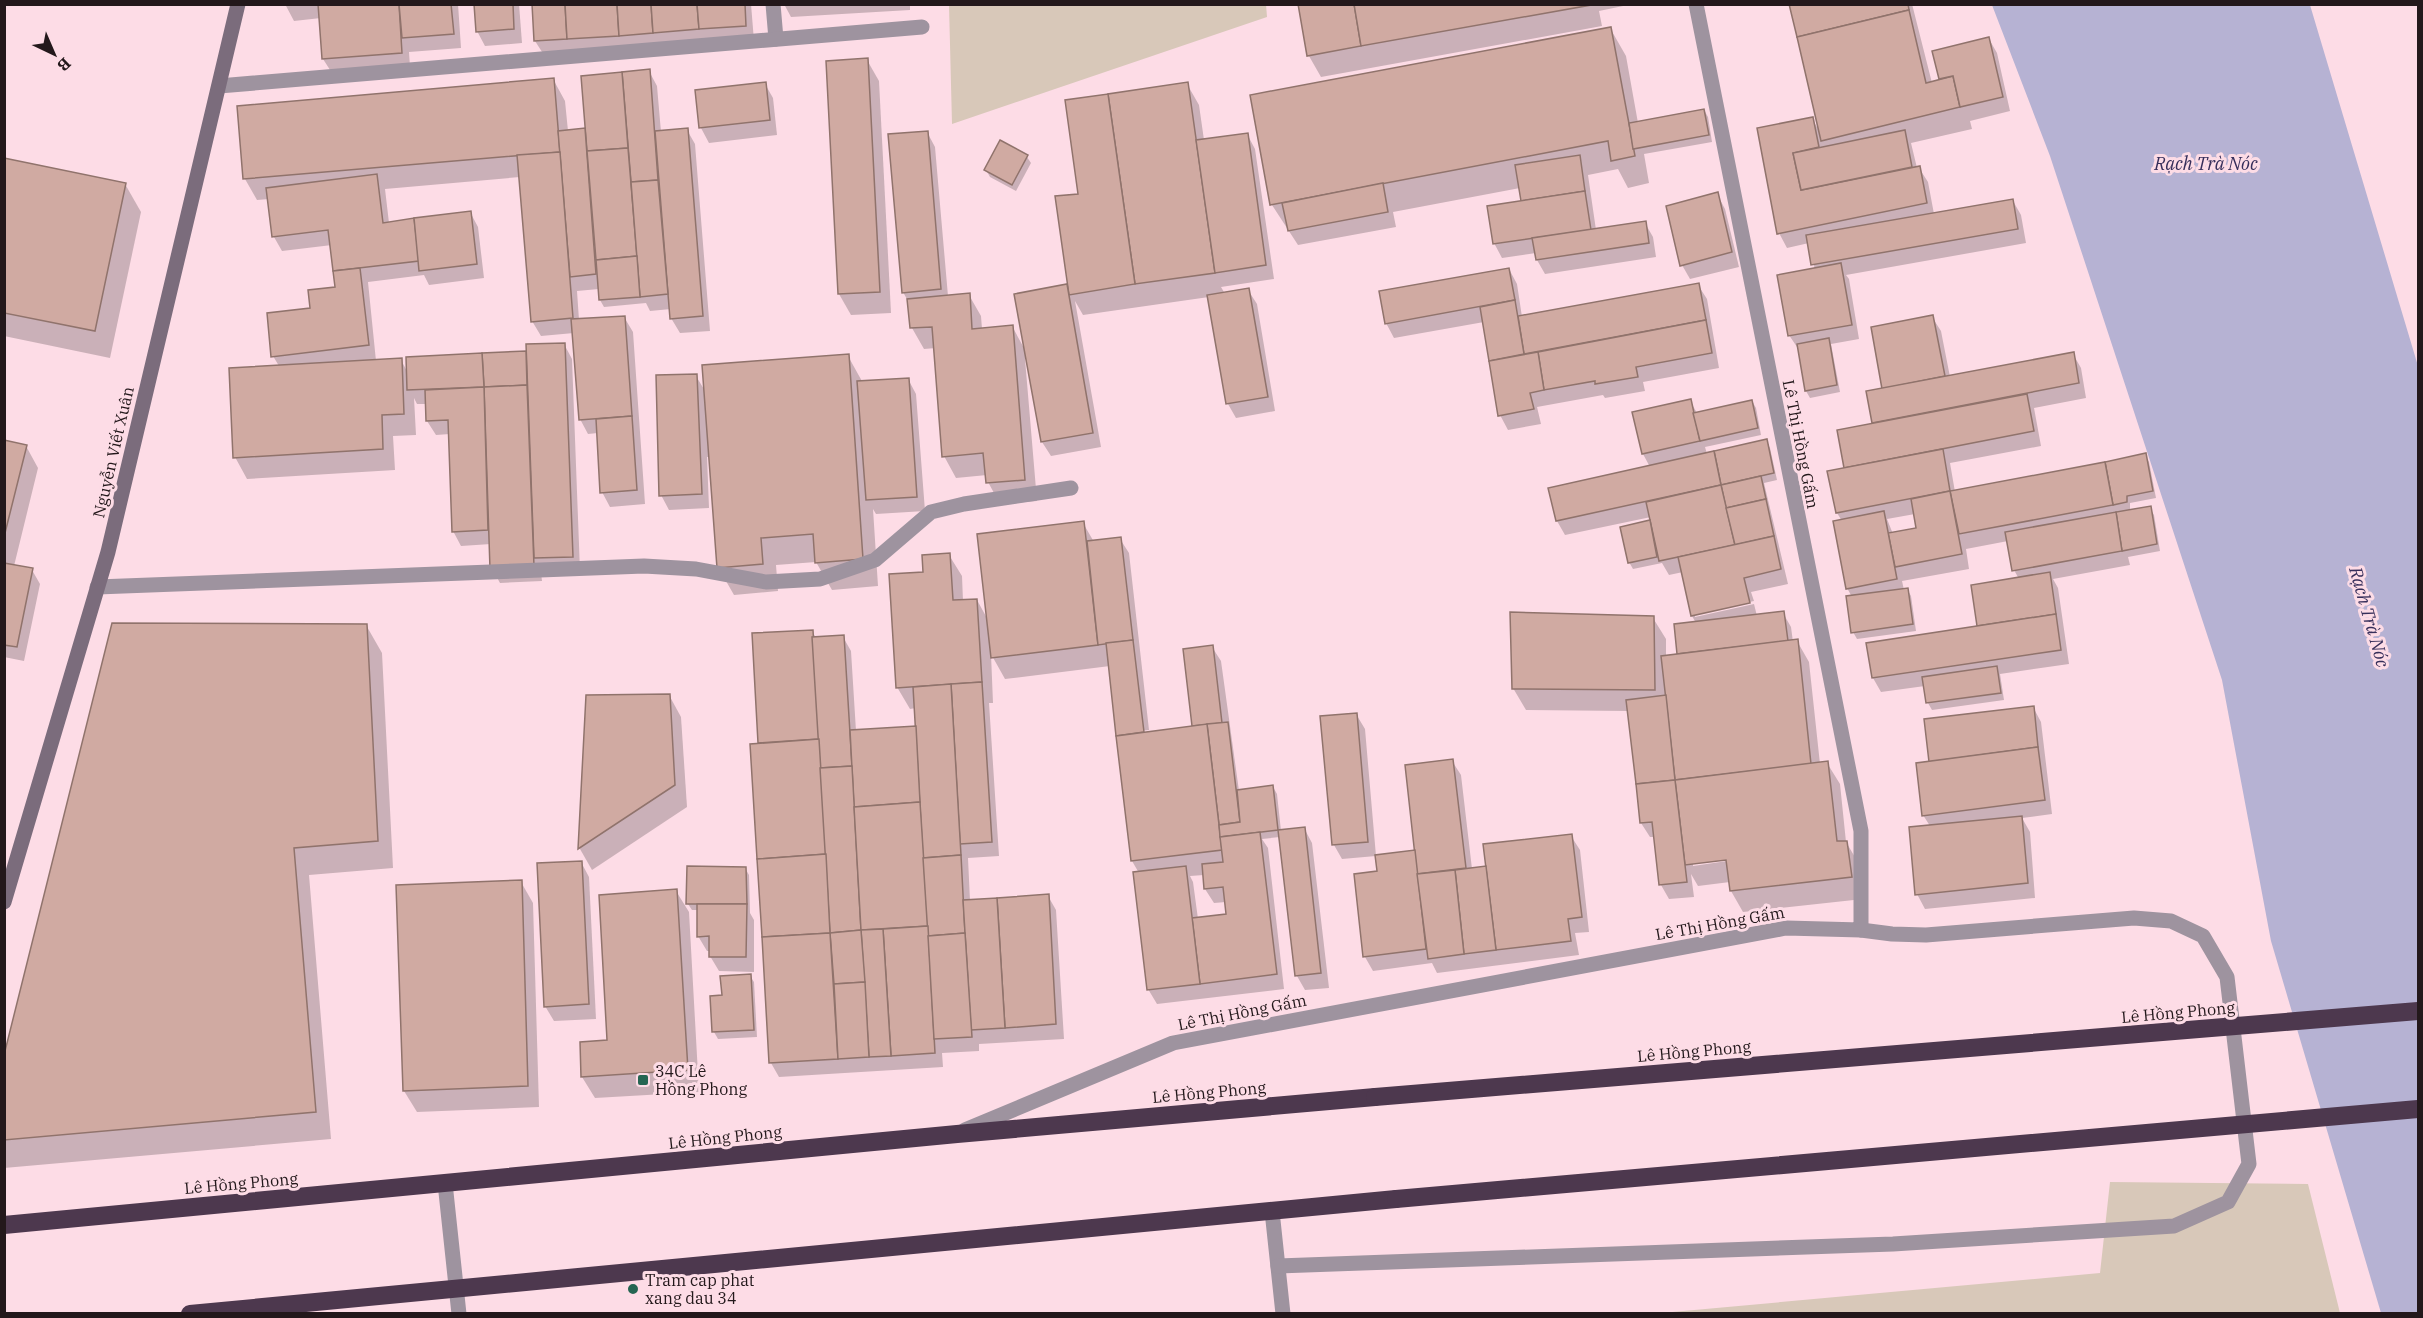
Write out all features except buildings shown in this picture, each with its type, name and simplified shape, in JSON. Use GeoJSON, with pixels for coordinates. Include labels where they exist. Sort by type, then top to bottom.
{"type":"FeatureCollection","features":[{"type":"Feature","properties":{"kind":"highway","name":"Lê Hồng Phong"},"geometry":{"type":"LineString","coordinates":[[4,1225],[957,1134],[1375,1097],[2418,1011]]}},
{"type":"Feature","properties":{"kind":"highway"},"geometry":{"type":"LineString","coordinates":[[190,1314],[1396,1199],[2418,1109]]}},
{"type":"Feature","properties":{"kind":"street","name":"Nguyễn Viết Xuân"},"geometry":{"type":"LineString","coordinates":[[4,902],[108,552],[238,4]]}},
{"type":"Feature","properties":{"kind":"street"},"geometry":{"type":"LineString","coordinates":[[773,4],[776,39]]}},
{"type":"Feature","properties":{"kind":"street","name":"Lê Thị Hồng Gấm"},"geometry":{"type":"LineString","coordinates":[[957,1134],[1173,1043],[1786,928],[1862,930],[1861,831],[1696,4]]}},
{"type":"Feature","properties":{"kind":"street"},"geometry":{"type":"LineString","coordinates":[[219,86],[922,27]]}},
{"type":"Feature","properties":{"kind":"street"},"geometry":{"type":"LineString","coordinates":[[97,587],[644,566],[696,570],[766,582],[820,579],[875,560],[931,512],[964,504],[1071,488]]}},
{"type":"Feature","properties":{"kind":"street"},"geometry":{"type":"LineString","coordinates":[[1278,1266],[1893,1244],[2174,1226],[2228,1202],[2249,1164],[2227,977],[2204,936],[2171,921],[2134,918],[1926,935],[1862,930]]}},
{"type":"Feature","properties":{"kind":"street"},"geometry":{"type":"LineString","coordinates":[[445,1183],[459,1314]]}},
{"type":"Feature","properties":{"kind":"street"},"geometry":{"type":"LineString","coordinates":[[1272,1211],[1283,1314]]}},
{"type":"Feature","properties":{"kind":"shaded area"},"geometry":{"type":"Polygon","coordinates":[[[1266,4],[1267,17],[952,124],[949,5],[1266,4]]]}},
{"type":"Feature","properties":{"kind":"shaded area"},"geometry":{"type":"Polygon","coordinates":[[[2110,1182],[2308,1184],[2340,1313],[1650,1314],[2100,1273],[2110,1182]]]}},
{"type":"Feature","properties":{"kind":"water","name":"Rạch Trà Nóc"},"geometry":{"type":"Polygon","coordinates":[[[1992,5],[2310,5],[2418,366],[2418,1313],[2381,1313],[2271,941],[2222,680],[2050,156],[1992,5]]]}},
{"type":"Feature","properties":{"kind":"place","name":"34C Lê Hồng Phong"},"geometry":{"type":"Point","coordinates":[643,1080]}},
{"type":"Feature","properties":{"kind":"place","name":"Tram cap phat xang dau 34"},"geometry":{"type":"Point","coordinates":[633,1289]}}]}
